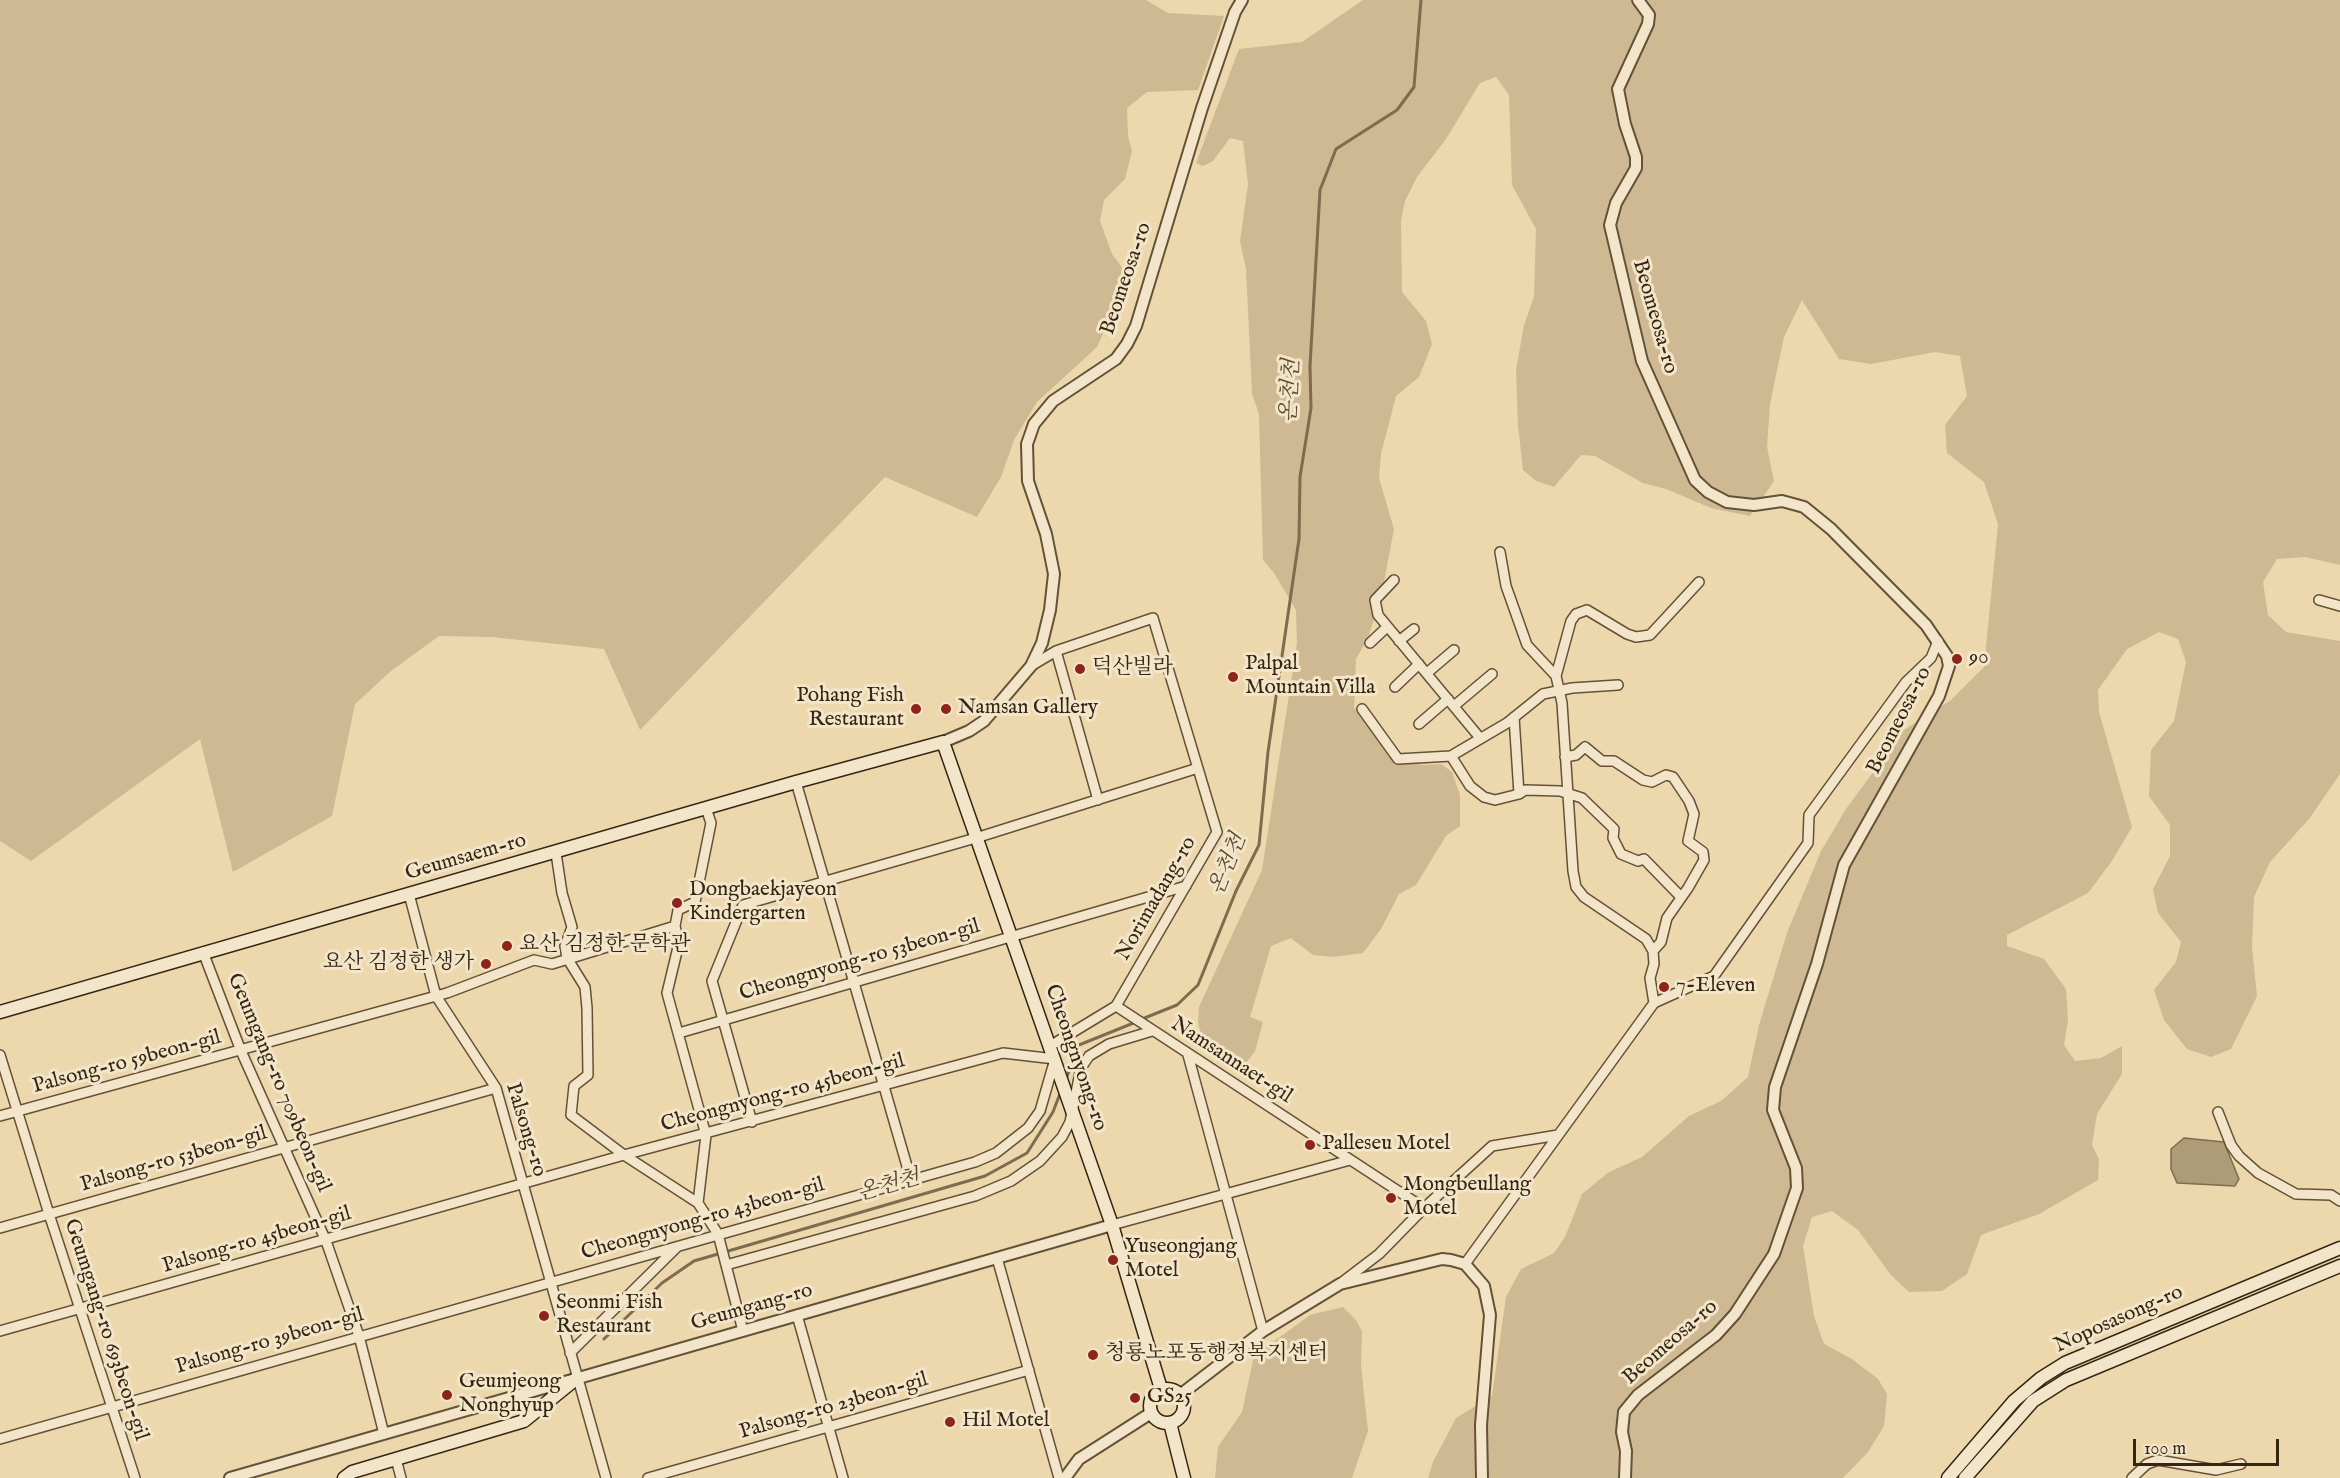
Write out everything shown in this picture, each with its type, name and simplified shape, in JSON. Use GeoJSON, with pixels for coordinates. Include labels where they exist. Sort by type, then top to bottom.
{"type":"FeatureCollection","features":[{"type":"Feature","properties":{"kind":"main road","name":"Geumsaem-ro"},"geometry":{"type":"LineString","coordinates":[[0,1012],[796,782],[943,742]]}},
{"type":"Feature","properties":{"kind":"main road","name":"Cheongnyong-ro"},"geometry":{"type":"LineString","coordinates":[[943,742],[979,837],[1112,1225],[1161,1389]]}},
{"type":"Feature","properties":{"kind":"main road","name":"Noposasong-ro"},"geometry":{"type":"LineString","coordinates":[[1948,1478],[2014,1401],[2041,1378],[2065,1363],[2340,1248]]}},
{"type":"Feature","properties":{"kind":"main road","name":"Noposasong-ro"},"geometry":{"type":"LineString","coordinates":[[1965,1478],[2033,1401],[2066,1380],[2340,1266]]}},
{"type":"Feature","properties":{"kind":"main road"},"geometry":{"type":"LineString","coordinates":[[344,1478],[352,1472],[524,1421],[577,1378]]}},
{"type":"Feature","properties":{"kind":"main road"},"geometry":{"type":"LineString","coordinates":[[1161,1389],[1173,1389],[1180,1395],[1184,1402],[1183,1413],[1170,1423],[1159,1421],[1151,1413],[1152,1396],[1161,1389]]}},
{"type":"Feature","properties":{"kind":"main road"},"geometry":{"type":"LineString","coordinates":[[1170,1423],[1184,1478]]}},
{"type":"Feature","properties":{"kind":"street","name":"Beomeosa-ro"},"geometry":{"type":"LineString","coordinates":[[943,742],[969,731],[984,721],[1031,666],[1042,643],[1050,610],[1054,574],[1046,534],[1028,481],[1025,451],[1034,424],[1053,401],[1116,359],[1136,326],[1202,108],[1235,12],[1242,0]]}},
{"type":"Feature","properties":{"kind":"street","name":"Beomeosa-ro"},"geometry":{"type":"LineString","coordinates":[[1625,1478],[1626,1451],[1622,1432],[1624,1412],[1638,1395],[1716,1335],[1735,1314],[1774,1254],[1797,1188],[1796,1168],[1773,1110],[1775,1086],[1817,964],[1844,865],[1947,677],[1947,656],[1926,625],[1856,552],[1804,507],[1782,501],[1754,505],[1727,502],[1708,492],[1695,480],[1642,361],[1610,225],[1616,203],[1636,168],[1636,157],[1625,124],[1618,88],[1648,24],[1649,15],[1638,0]]}},
{"type":"Feature","properties":{"kind":"street"},"geometry":{"type":"LineString","coordinates":[[1500,552],[1506,586],[1527,645],[1556,676]]}},
{"type":"Feature","properties":{"kind":"street"},"geometry":{"type":"LineString","coordinates":[[1394,580],[1375,600],[1374,608],[1387,627],[1480,738]]}},
{"type":"Feature","properties":{"kind":"street"},"geometry":{"type":"LineString","coordinates":[[1654,1002],[1650,978],[1654,964],[1653,951],[1646,939],[1584,897],[1576,887],[1556,676],[1571,621],[1576,614],[1587,610],[1636,638],[1650,635],[1699,582]]}},
{"type":"Feature","properties":{"kind":"street"},"geometry":{"type":"LineString","coordinates":[[2319,600],[2340,606]]}},
{"type":"Feature","properties":{"kind":"street","name":"Norimadang-ro"},"geometry":{"type":"LineString","coordinates":[[1031,666],[1056,651],[1153,618],[1217,832],[1116,1006],[1050,1046]]}},
{"type":"Feature","properties":{"kind":"street"},"geometry":{"type":"LineString","coordinates":[[1371,643],[1387,627]]}},
{"type":"Feature","properties":{"kind":"street"},"geometry":{"type":"LineString","coordinates":[[1399,641],[1414,629]]}},
{"type":"Feature","properties":{"kind":"street"},"geometry":{"type":"LineString","coordinates":[[1465,1264],[1654,1002],[1714,976],[1808,843],[1809,815],[1906,682],[1931,658],[1938,641]]}},
{"type":"Feature","properties":{"kind":"street"},"geometry":{"type":"LineString","coordinates":[[1427,673],[1454,650]]}},
{"type":"Feature","properties":{"kind":"street"},"geometry":{"type":"LineString","coordinates":[[1056,651],[1098,800]]}},
{"type":"Feature","properties":{"kind":"street"},"geometry":{"type":"LineString","coordinates":[[1395,687],[1419,664]]}},
{"type":"Feature","properties":{"kind":"street"},"geometry":{"type":"LineString","coordinates":[[1419,724],[1492,674]]}},
{"type":"Feature","properties":{"kind":"street"},"geometry":{"type":"LineString","coordinates":[[1362,709],[1398,759],[1451,756],[1514,717],[1543,694],[1558,690],[1618,685]]}},
{"type":"Feature","properties":{"kind":"street"},"geometry":{"type":"LineString","coordinates":[[1514,717],[1519,794]]}},
{"type":"Feature","properties":{"kind":"street"},"geometry":{"type":"LineString","coordinates":[[1565,757],[1576,755],[1585,747],[1602,761],[1614,761],[1643,780],[1652,782],[1666,775],[1673,777],[1694,814],[1688,841],[1703,852],[1704,860],[1667,918],[1662,942],[1653,951]]}},
{"type":"Feature","properties":{"kind":"street"},"geometry":{"type":"LineString","coordinates":[[1451,756],[1470,786],[1484,797],[1495,800],[1519,794],[1525,790],[1567,793],[1582,798],[1614,829],[1613,838],[1622,854],[1638,861],[1644,859],[1681,897]]}},
{"type":"Feature","properties":{"kind":"street"},"geometry":{"type":"LineString","coordinates":[[825,882],[979,837],[1198,768]]}},
{"type":"Feature","properties":{"kind":"street"},"geometry":{"type":"LineString","coordinates":[[796,782],[911,1180]]}},
{"type":"Feature","properties":{"kind":"street"},"geometry":{"type":"LineString","coordinates":[[698,1203],[706,1135],[667,993],[680,943],[675,926],[678,910],[695,902],[711,823],[706,808]]}},
{"type":"Feature","properties":{"kind":"street"},"geometry":{"type":"LineString","coordinates":[[556,853],[562,893],[572,927],[565,946],[567,958],[585,987],[587,1008],[588,1075],[574,1086],[571,1115],[624,1155],[698,1203],[719,1238],[743,1331]]}},
{"type":"Feature","properties":{"kind":"street","name":"Cheongnyong-ro 53beon-gil"},"geometry":{"type":"LineString","coordinates":[[825,882],[743,905],[712,981],[723,1020],[1185,886]]}},
{"type":"Feature","properties":{"kind":"street","name":"Palsong-ro"},"geometry":{"type":"LineString","coordinates":[[409,894],[436,996],[496,1088],[606,1478]]}},
{"type":"Feature","properties":{"kind":"street","name":"Palsong-ro 59beon-gil"},"geometry":{"type":"LineString","coordinates":[[0,1116],[436,996],[481,982],[534,960],[552,964],[675,926]]}},
{"type":"Feature","properties":{"kind":"street","name":"Geumgang-ro 709beon-gil"},"geometry":{"type":"LineString","coordinates":[[203,952],[241,1051],[326,1240],[359,1336],[384,1434]]}},
{"type":"Feature","properties":{"kind":"street"},"geometry":{"type":"LineString","coordinates":[[1116,1006],[1152,1031]]}},
{"type":"Feature","properties":{"kind":"street"},"geometry":{"type":"LineString","coordinates":[[679,1034],[723,1020],[752,1122]]}},
{"type":"Feature","properties":{"kind":"street","name":"Namsannaet-gil"},"geometry":{"type":"LineString","coordinates":[[726,1263],[955,1202],[1011,1181],[1040,1161],[1062,1137],[1073,1111],[1081,1068],[1089,1056],[1109,1044],[1152,1031],[1424,1208]]}},
{"type":"Feature","properties":{"kind":"street","name":"Cheongnyong-ro 45beon-gil"},"geometry":{"type":"LineString","coordinates":[[523,1184],[1003,1053],[1055,1059]]}},
{"type":"Feature","properties":{"kind":"street","name":"Geumgang-ro 693beon-gil"},"geometry":{"type":"LineString","coordinates":[[0,1055],[135,1478]]}},
{"type":"Feature","properties":{"kind":"street"},"geometry":{"type":"LineString","coordinates":[[1188,1055],[1263,1332]]}},
{"type":"Feature","properties":{"kind":"street","name":"Cheongnyong-ro 43beon-gil"},"geometry":{"type":"LineString","coordinates":[[550,1281],[678,1246],[719,1238],[975,1162],[996,1153],[1013,1141],[1040,1111],[1055,1059]]}},
{"type":"Feature","properties":{"kind":"street","name":"Palsong-ro 53beon-gil"},"geometry":{"type":"LineString","coordinates":[[0,1228],[496,1088]]}},
{"type":"Feature","properties":{"kind":"street"},"geometry":{"type":"LineString","coordinates":[[2218,1112],[2231,1145],[2239,1156],[2259,1173],[2296,1194],[2331,1195],[2340,1201]]}},
{"type":"Feature","properties":{"kind":"street"},"geometry":{"type":"LineString","coordinates":[[1180,1395],[1263,1332],[1340,1284],[1379,1254],[1424,1208],[1492,1146],[1558,1135]]}},
{"type":"Feature","properties":{"kind":"street"},"geometry":{"type":"LineString","coordinates":[[1112,1225],[1350,1160]]}},
{"type":"Feature","properties":{"kind":"street","name":"Palsong-ro 45beon-gil"},"geometry":{"type":"LineString","coordinates":[[0,1331],[523,1184]]}},
{"type":"Feature","properties":{"kind":"street","name":"Geumgang-ro"},"geometry":{"type":"LineString","coordinates":[[230,1478],[1112,1225]]}},
{"type":"Feature","properties":{"kind":"street"},"geometry":{"type":"LineString","coordinates":[[570,1353],[678,1246]]}},
{"type":"Feature","properties":{"kind":"street"},"geometry":{"type":"LineString","coordinates":[[997,1258],[1059,1478]]}},
{"type":"Feature","properties":{"kind":"street"},"geometry":{"type":"LineString","coordinates":[[1340,1284],[1442,1259],[1465,1264],[1484,1286],[1490,1315],[1481,1425],[1482,1478]]}},
{"type":"Feature","properties":{"kind":"street","name":"Palsong-ro 39beon-gil"},"geometry":{"type":"LineString","coordinates":[[0,1439],[550,1281]]}},
{"type":"Feature","properties":{"kind":"street"},"geometry":{"type":"LineString","coordinates":[[797,1315],[843,1478]]}},
{"type":"Feature","properties":{"kind":"street","name":"Palsong-ro 23beon-gil"},"geometry":{"type":"LineString","coordinates":[[648,1478],[1029,1370]]}},
{"type":"Feature","properties":{"kind":"street"},"geometry":{"type":"LineString","coordinates":[[1065,1478],[1079,1459],[1151,1413]]}},
{"type":"Feature","properties":{"kind":"street"},"geometry":{"type":"LineString","coordinates":[[396,1459],[401,1478]]}},
{"type":"Feature","properties":{"kind":"street"},"geometry":{"type":"LineString","coordinates":[[2132,1478],[2147,1464],[2158,1460],[2216,1470],[2241,1464]]}},
{"type":"Feature","properties":{"kind":"shaded area"},"geometry":{"type":"Polygon","coordinates":[[[0,0],[1146,0],[1168,13],[1224,16],[1198,90],[1147,92],[1127,108],[1128,136],[1132,151],[1125,179],[1104,200],[1100,221],[1112,254],[1129,277],[1097,347],[1037,402],[1014,440],[1001,477],[977,517],[885,477],[640,730],[604,649],[492,637],[439,636],[391,671],[355,704],[332,816],[233,872],[200,739],[31,861],[0,841],[0,0]]]}},
{"type":"Feature","properties":{"kind":"shaded area"},"geometry":{"type":"Polygon","coordinates":[[[1363,0],[2340,0],[2340,565],[2305,557],[2277,559],[2263,582],[2268,615],[2286,632],[2340,641],[2340,774],[2309,819],[2270,862],[2254,897],[2252,947],[2257,996],[2231,1049],[2211,1057],[2187,1049],[2164,1020],[2154,990],[2176,962],[2181,942],[2158,913],[2153,889],[2170,856],[2170,825],[2149,796],[2151,750],[2174,721],[2186,662],[2178,639],[2159,632],[2127,649],[2098,690],[2099,712],[2132,827],[2112,861],[2088,893],[2007,935],[2007,946],[2044,959],[2066,989],[2068,1020],[2064,1045],[2075,1061],[2101,1058],[2122,1046],[2122,1074],[2097,1114],[2092,1145],[2099,1159],[2098,1180],[2039,1214],[1981,1235],[1967,1274],[1942,1291],[1909,1292],[1891,1275],[1858,1230],[1832,1211],[1812,1217],[1803,1246],[1814,1316],[1824,1344],[1852,1359],[1878,1379],[1887,1394],[1884,1426],[1868,1452],[1843,1478],[1428,1478],[1433,1462],[1456,1418],[1492,1396],[1506,1297],[1521,1269],[1554,1253],[1565,1237],[1582,1194],[1609,1172],[1642,1157],[1689,1116],[1721,1101],[1748,1077],[1759,1025],[1787,933],[1821,851],[1846,809],[1904,730],[1951,700],[1984,667],[1998,524],[1984,482],[1947,453],[1945,425],[1967,396],[1960,356],[1935,352],[1871,364],[1839,359],[1802,300],[1784,337],[1770,404],[1767,447],[1774,481],[1750,516],[1711,508],[1666,489],[1643,483],[1595,456],[1581,455],[1554,487],[1536,481],[1523,470],[1518,425],[1516,370],[1524,325],[1534,297],[1536,229],[1512,185],[1509,95],[1496,77],[1480,83],[1446,139],[1417,177],[1405,201],[1401,220],[1402,292],[1426,321],[1432,344],[1419,377],[1396,396],[1381,454],[1379,478],[1394,529],[1381,597],[1368,638],[1356,659],[1354,708],[1392,759],[1422,765],[1441,764],[1452,772],[1460,795],[1460,826],[1446,836],[1416,885],[1399,894],[1381,929],[1363,953],[1333,957],[1313,955],[1291,938],[1271,946],[1250,1017],[1263,1022],[1255,1051],[1241,1070],[1226,1067],[1211,1053],[1202,1038],[1198,1022],[1199,1007],[1262,870],[1297,643],[1296,610],[1274,573],[1263,560],[1259,414],[1252,394],[1246,269],[1240,241],[1248,184],[1243,141],[1230,138],[1213,161],[1203,166],[1196,163],[1239,49],[1302,42],[1363,0]]]}},
{"type":"Feature","properties":{"kind":"shaded area"},"geometry":{"type":"Polygon","coordinates":[[[2184,1138],[2224,1142],[2239,1179],[2235,1186],[2177,1183],[2171,1169],[2171,1149],[2184,1138]]]}},
{"type":"Feature","properties":{"kind":"shaded area"},"geometry":{"type":"Polygon","coordinates":[[[1343,1307],[1356,1320],[1362,1331],[1361,1366],[1368,1431],[1352,1478],[1215,1478],[1218,1447],[1242,1412],[1254,1356],[1310,1315],[1343,1307]]]}},
{"type":"Feature","properties":{"kind":"waterway","name":"온천천"},"geometry":{"type":"LineString","coordinates":[[1142,1019],[1177,1005],[1198,985],[1236,891],[1259,845],[1268,752],[1299,539],[1300,477],[1311,408],[1310,366],[1320,190],[1336,149],[1397,110],[1414,87],[1421,0]]}},
{"type":"Feature","properties":{"kind":"waterway","name":"온천천"},"geometry":{"type":"LineString","coordinates":[[1066,1079],[1079,1045],[1136,1022]]}},
{"type":"Feature","properties":{"kind":"waterway","name":"온천천"},"geometry":{"type":"LineString","coordinates":[[604,1339],[662,1283],[694,1261],[985,1176],[1027,1153],[1053,1112],[1061,1091]]}},
{"type":"Feature","properties":{"kind":"place","name":"90"},"geometry":{"type":"Point","coordinates":[1957,659]}},
{"type":"Feature","properties":{"kind":"place","name":"덕산빌라"},"geometry":{"type":"Point","coordinates":[1080,669]}},
{"type":"Feature","properties":{"kind":"place","name":"Palpal Mountain Villa"},"geometry":{"type":"Point","coordinates":[1233,677]}},
{"type":"Feature","properties":{"kind":"place","name":"Pohang Fish Restaurant"},"geometry":{"type":"Point","coordinates":[916,709]}},
{"type":"Feature","properties":{"kind":"place","name":"Namsan Gallery"},"geometry":{"type":"Point","coordinates":[946,709]}},
{"type":"Feature","properties":{"kind":"place","name":"Dongbaekjayeon Kindergarten"},"geometry":{"type":"Point","coordinates":[677,903]}},
{"type":"Feature","properties":{"kind":"place","name":"요산 김정한 문학관"},"geometry":{"type":"Point","coordinates":[507,946]}},
{"type":"Feature","properties":{"kind":"place","name":"요산 김정한 생가"},"geometry":{"type":"Point","coordinates":[486,964]}},
{"type":"Feature","properties":{"kind":"place","name":"7-Eleven"},"geometry":{"type":"Point","coordinates":[1664,987]}},
{"type":"Feature","properties":{"kind":"place","name":"Palleseu Motel"},"geometry":{"type":"Point","coordinates":[1310,1145]}},
{"type":"Feature","properties":{"kind":"place","name":"Mongbeullang Motel"},"geometry":{"type":"Point","coordinates":[1391,1198]}},
{"type":"Feature","properties":{"kind":"place","name":"Yuseongjang Motel"},"geometry":{"type":"Point","coordinates":[1113,1260]}},
{"type":"Feature","properties":{"kind":"place","name":"Seonmi Fish Restaurant"},"geometry":{"type":"Point","coordinates":[544,1316]}},
{"type":"Feature","properties":{"kind":"place","name":"청룡노포동행정복지센터"},"geometry":{"type":"Point","coordinates":[1093,1355]}},
{"type":"Feature","properties":{"kind":"place","name":"Geumjeong Nonghyup"},"geometry":{"type":"Point","coordinates":[447,1395]}},
{"type":"Feature","properties":{"kind":"place","name":"GS25"},"geometry":{"type":"Point","coordinates":[1135,1398]}},
{"type":"Feature","properties":{"kind":"place","name":"Hil Motel"},"geometry":{"type":"Point","coordinates":[950,1422]}}]}
